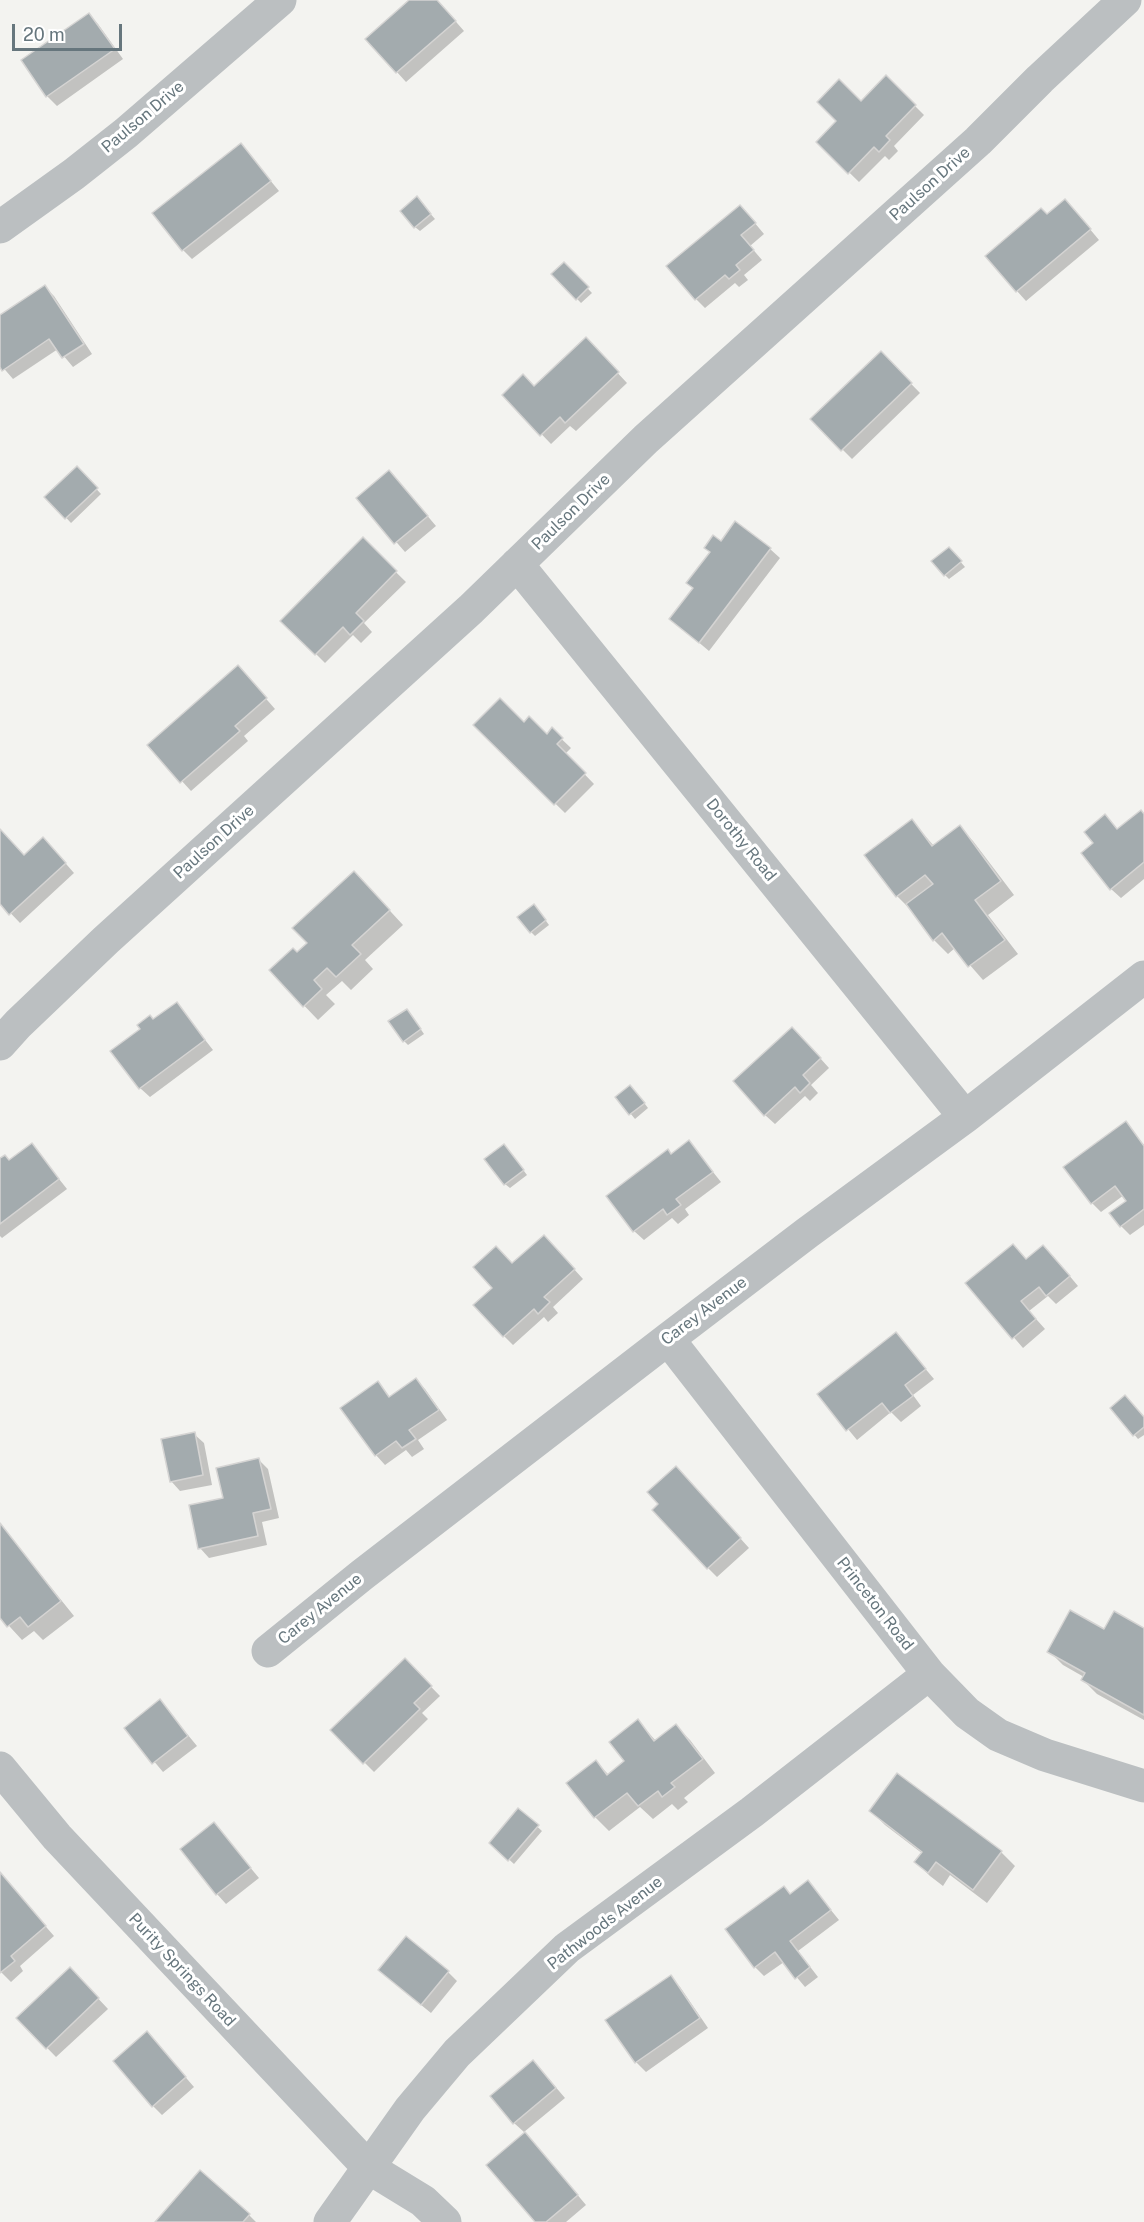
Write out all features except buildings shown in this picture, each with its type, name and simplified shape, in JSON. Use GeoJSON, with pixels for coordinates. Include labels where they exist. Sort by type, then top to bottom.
{"type":"FeatureCollection","features":[{"type":"Feature","properties":{"kind":"street","name":"Paulson Drive"},"geometry":{"type":"LineString","coordinates":[[0,227],[126,133],[280,0]]}},
{"type":"Feature","properties":{"kind":"street","name":"Paulson Drive"},"geometry":{"type":"LineString","coordinates":[[6,1024],[106,940],[463,617],[646,439],[978,141],[1048,71],[1125,0]]}},
{"type":"Feature","properties":{"kind":"street","name":"Dorothy Road"},"geometry":{"type":"LineString","coordinates":[[518,564],[965,1117]]}},
{"type":"Feature","properties":{"kind":"street","name":"Carey Avenue"},"geometry":{"type":"LineString","coordinates":[[268,1651],[362,1575],[668,1339],[965,1117],[1144,977]]}},
{"type":"Feature","properties":{"kind":"street","name":"Princeton Road"},"geometry":{"type":"LineString","coordinates":[[668,1339],[929,1674],[967,1713],[998,1735],[1045,1755],[1144,1786]]}},
{"type":"Feature","properties":{"kind":"street","name":"Pathwoods Avenue"},"geometry":{"type":"LineString","coordinates":[[330,2222],[410,2109],[457,2053],[567,1948],[752,1812],[929,1674]]}},
{"type":"Feature","properties":{"kind":"street","name":"Purity Springs Road"},"geometry":{"type":"LineString","coordinates":[[0,1768],[57,1837],[369,2168],[423,2200],[445,2222]]}}]}
